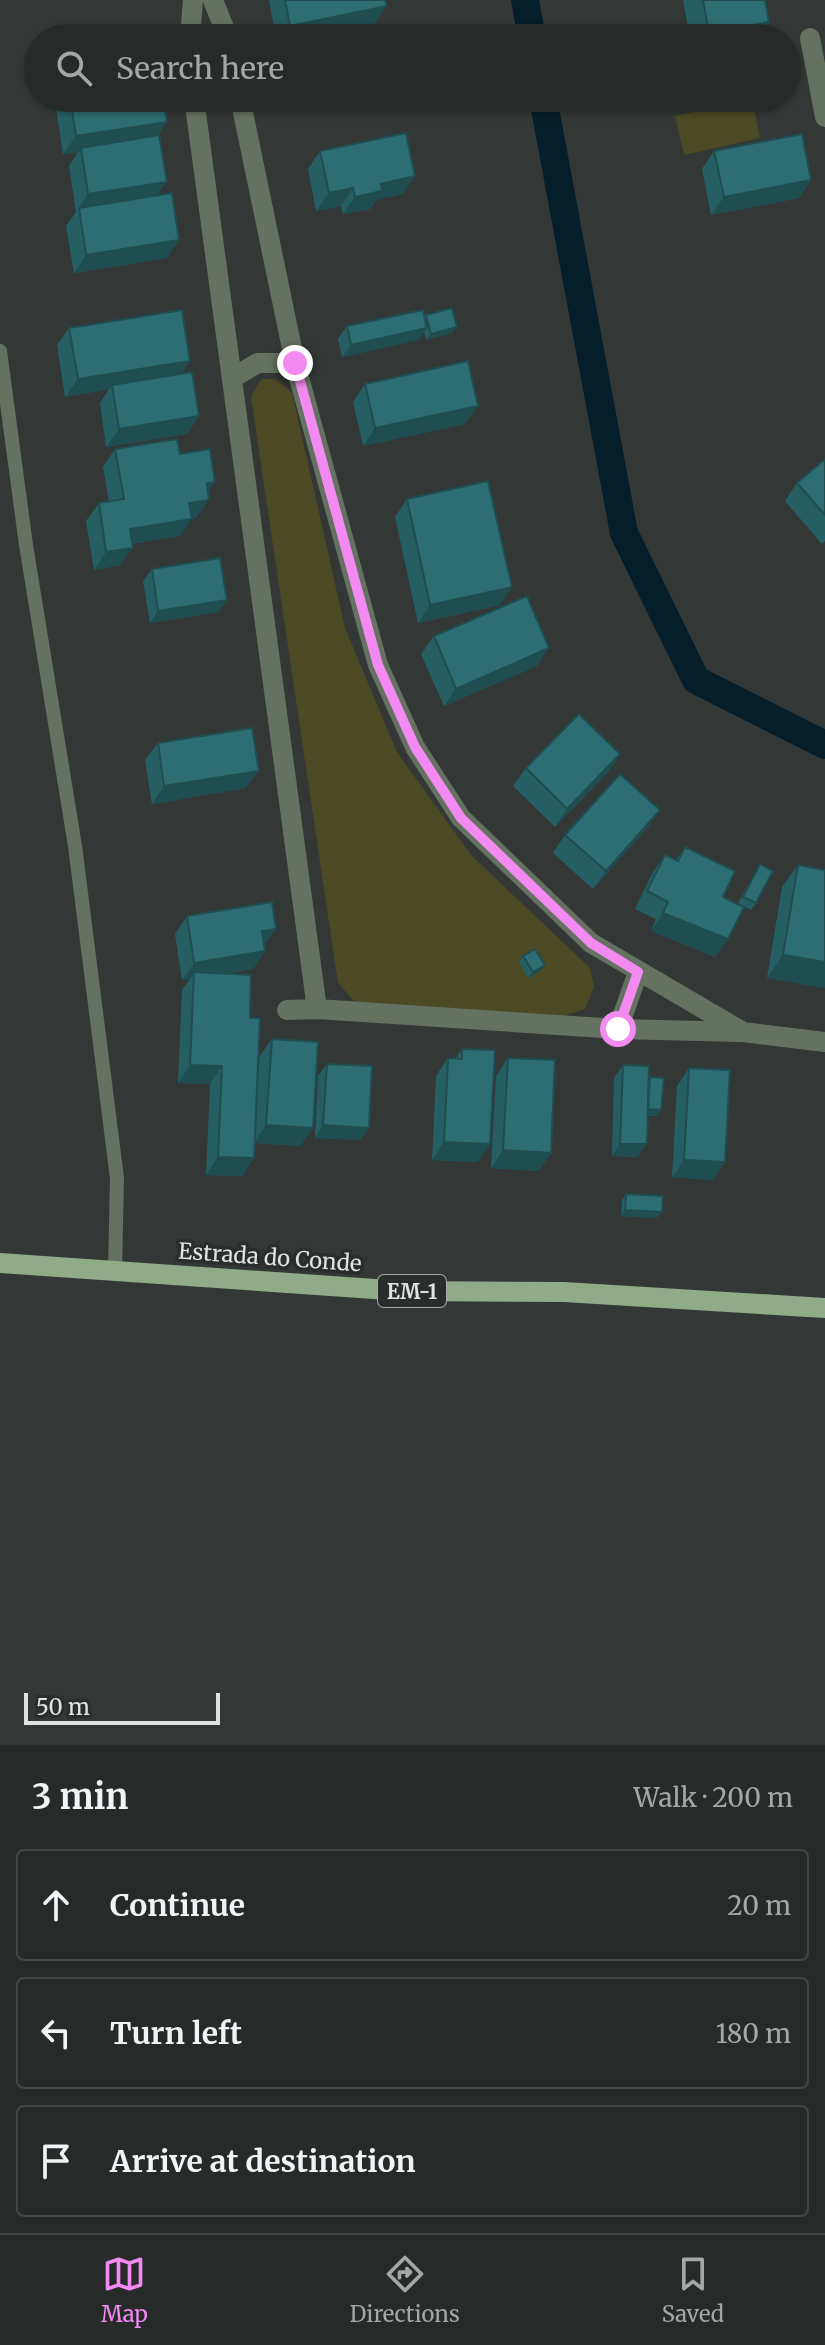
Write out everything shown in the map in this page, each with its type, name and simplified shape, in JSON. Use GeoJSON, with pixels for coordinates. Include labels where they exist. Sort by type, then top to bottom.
{"type":"FeatureCollection","features":[{"type":"Feature","properties":{"kind":"main road","name":"Estrada do Conde"},"geometry":{"type":"LineString","coordinates":[[0,1263],[403,1291],[564,1292],[825,1308]]}},
{"type":"Feature","properties":{"kind":"street"},"geometry":{"type":"LineString","coordinates":[[191,24],[193,0]]}},
{"type":"Feature","properties":{"kind":"street"},"geometry":{"type":"LineString","coordinates":[[213,0],[222,24]]}},
{"type":"Feature","properties":{"kind":"street"},"geometry":{"type":"LineString","coordinates":[[810,38],[825,117]]}},
{"type":"Feature","properties":{"kind":"street"},"geometry":{"type":"LineString","coordinates":[[196,112],[317,1009]]}},
{"type":"Feature","properties":{"kind":"street"},"geometry":{"type":"LineString","coordinates":[[243,112],[295,363],[378,665],[415,747],[461,818],[591,943],[743,1032]]}},
{"type":"Feature","properties":{"kind":"street"},"geometry":{"type":"LineString","coordinates":[[232,378],[258,363],[295,363]]}},
{"type":"Feature","properties":{"kind":"street"},"geometry":{"type":"LineString","coordinates":[[618,1029],[638,972]]}},
{"type":"Feature","properties":{"kind":"street"},"geometry":{"type":"LineString","coordinates":[[287,1010],[317,1009],[618,1029],[743,1032],[825,1042]]}},
{"type":"Feature","properties":{"kind":"lane"},"geometry":{"type":"LineString","coordinates":[[0,351],[26,545],[75,846],[117,1178],[115,1271]]}},
{"type":"Feature","properties":{"kind":"shaded area"},"geometry":{"type":"Polygon","coordinates":[[[693,112],[755,112],[760,138],[684,155],[675,116],[693,112]]]}},
{"type":"Feature","properties":{"kind":"shaded area"},"geometry":{"type":"Polygon","coordinates":[[[261,379],[276,379],[292,393],[345,628],[397,752],[471,855],[590,968],[594,987],[585,1009],[563,1016],[372,1009],[352,999],[338,983],[251,397],[261,379]]]}},
{"type":"Feature","properties":{"kind":"building"},"geometry":{"type":"Polygon","coordinates":[[[285,0],[385,0],[387,6],[300,24],[290,24],[285,0]]]}},
{"type":"Feature","properties":{"kind":"building"},"geometry":{"type":"Polygon","coordinates":[[[703,0],[765,0],[769,22],[707,24],[703,0]]]}},
{"type":"Feature","properties":{"kind":"building"},"geometry":{"type":"Polygon","coordinates":[[[72,112],[165,112],[167,122],[76,136],[72,112]]]}},
{"type":"Feature","properties":{"kind":"building"},"geometry":{"type":"Polygon","coordinates":[[[406,133],[415,176],[381,184],[382,191],[355,197],[353,188],[329,193],[320,151],[406,133]]]}},
{"type":"Feature","properties":{"kind":"building"},"geometry":{"type":"Polygon","coordinates":[[[802,134],[811,180],[724,197],[714,151],[802,134]]]}},
{"type":"Feature","properties":{"kind":"building"},"geometry":{"type":"Polygon","coordinates":[[[159,135],[167,182],[88,194],[81,148],[159,135]]]}},
{"type":"Feature","properties":{"kind":"building"},"geometry":{"type":"Polygon","coordinates":[[[172,193],[179,240],[86,255],[79,208],[172,193]]]}},
{"type":"Feature","properties":{"kind":"building"},"geometry":{"type":"Polygon","coordinates":[[[452,308],[457,327],[431,334],[426,315],[452,308]]]}},
{"type":"Feature","properties":{"kind":"building"},"geometry":{"type":"Polygon","coordinates":[[[182,310],[190,361],[78,379],[69,328],[182,310]]]}},
{"type":"Feature","properties":{"kind":"building"},"geometry":{"type":"Polygon","coordinates":[[[423,310],[427,328],[351,345],[347,326],[423,310]]]}},
{"type":"Feature","properties":{"kind":"building"},"geometry":{"type":"Polygon","coordinates":[[[468,361],[478,406],[375,428],[365,384],[468,361]]]}},
{"type":"Feature","properties":{"kind":"building"},"geometry":{"type":"Polygon","coordinates":[[[192,372],[199,416],[119,429],[112,385],[192,372]]]}},
{"type":"Feature","properties":{"kind":"building"},"geometry":{"type":"Polygon","coordinates":[[[177,439],[180,454],[210,449],[215,482],[207,483],[209,500],[189,503],[192,519],[130,529],[133,548],[106,552],[99,503],[124,499],[115,449],[177,439]]]}},
{"type":"Feature","properties":{"kind":"building"},"geometry":{"type":"Polygon","coordinates":[[[825,459],[825,515],[797,483],[825,459]]]}},
{"type":"Feature","properties":{"kind":"building"},"geometry":{"type":"Polygon","coordinates":[[[488,481],[512,587],[430,605],[407,499],[488,481]]]}},
{"type":"Feature","properties":{"kind":"building"},"geometry":{"type":"Polygon","coordinates":[[[220,558],[227,600],[158,611],[152,569],[220,558]]]}},
{"type":"Feature","properties":{"kind":"building"},"geometry":{"type":"Polygon","coordinates":[[[527,596],[549,648],[456,689],[434,636],[527,596]]]}},
{"type":"Feature","properties":{"kind":"building"},"geometry":{"type":"Polygon","coordinates":[[[579,714],[620,754],[567,809],[526,768],[579,714]]]}},
{"type":"Feature","properties":{"kind":"building"},"geometry":{"type":"Polygon","coordinates":[[[252,728],[259,771],[164,786],[158,743],[252,728]]]}},
{"type":"Feature","properties":{"kind":"building"},"geometry":{"type":"Polygon","coordinates":[[[620,774],[660,810],[606,871],[565,835],[620,774]]]}},
{"type":"Feature","properties":{"kind":"building"},"geometry":{"type":"Polygon","coordinates":[[[685,847],[735,871],[723,897],[744,907],[728,939],[663,913],[668,902],[647,891],[665,855],[678,861],[685,847]]]}},
{"type":"Feature","properties":{"kind":"building"},"geometry":{"type":"Polygon","coordinates":[[[760,864],[773,871],[756,903],[743,897],[760,864]]]}},
{"type":"Feature","properties":{"kind":"building"},"geometry":{"type":"Polygon","coordinates":[[[798,865],[825,870],[825,962],[783,955],[798,865]]]}},
{"type":"Feature","properties":{"kind":"building"},"geometry":{"type":"Polygon","coordinates":[[[272,902],[276,929],[262,931],[265,951],[194,963],[187,916],[272,902]]]}},
{"type":"Feature","properties":{"kind":"building"},"geometry":{"type":"Polygon","coordinates":[[[535,949],[545,965],[533,972],[523,956],[535,949]]]}},
{"type":"Feature","properties":{"kind":"building"},"geometry":{"type":"Polygon","coordinates":[[[194,972],[251,975],[250,1018],[260,1018],[254,1158],[218,1157],[222,1066],[190,1065],[194,972]]]}},
{"type":"Feature","properties":{"kind":"building"},"geometry":{"type":"Polygon","coordinates":[[[272,1039],[318,1042],[313,1128],[266,1125],[272,1039]]]}},
{"type":"Feature","properties":{"kind":"building"},"geometry":{"type":"Polygon","coordinates":[[[462,1049],[495,1050],[490,1144],[444,1142],[448,1058],[462,1059],[462,1049]]]}},
{"type":"Feature","properties":{"kind":"building"},"geometry":{"type":"Polygon","coordinates":[[[508,1058],[555,1060],[551,1153],[503,1150],[508,1058]]]}},
{"type":"Feature","properties":{"kind":"building"},"geometry":{"type":"Polygon","coordinates":[[[327,1064],[372,1066],[369,1128],[323,1125],[327,1064]]]}},
{"type":"Feature","properties":{"kind":"building"},"geometry":{"type":"Polygon","coordinates":[[[623,1065],[649,1066],[647,1144],[620,1144],[623,1065]]]}},
{"type":"Feature","properties":{"kind":"building"},"geometry":{"type":"Polygon","coordinates":[[[689,1068],[730,1070],[725,1162],[684,1160],[689,1068]]]}},
{"type":"Feature","properties":{"kind":"building"},"geometry":{"type":"Polygon","coordinates":[[[650,1077],[664,1078],[661,1110],[648,1109],[650,1077]]]}},
{"type":"Feature","properties":{"kind":"building"},"geometry":{"type":"Polygon","coordinates":[[[626,1194],[663,1196],[662,1212],[625,1210],[626,1194]]]}},
{"type":"Feature","properties":{"kind":"waterway"},"geometry":{"type":"LineString","coordinates":[[525,0],[529,24]]}},
{"type":"Feature","properties":{"kind":"waterway"},"geometry":{"type":"LineString","coordinates":[[546,112],[624,533],[696,680],[825,745]]}},
{"type":"Feature","properties":{"kind":"route"},"geometry":{"type":"LineString","coordinates":[[295,363],[378,665],[415,747],[461,818],[591,943],[638,972],[618,1029]]}}]}
